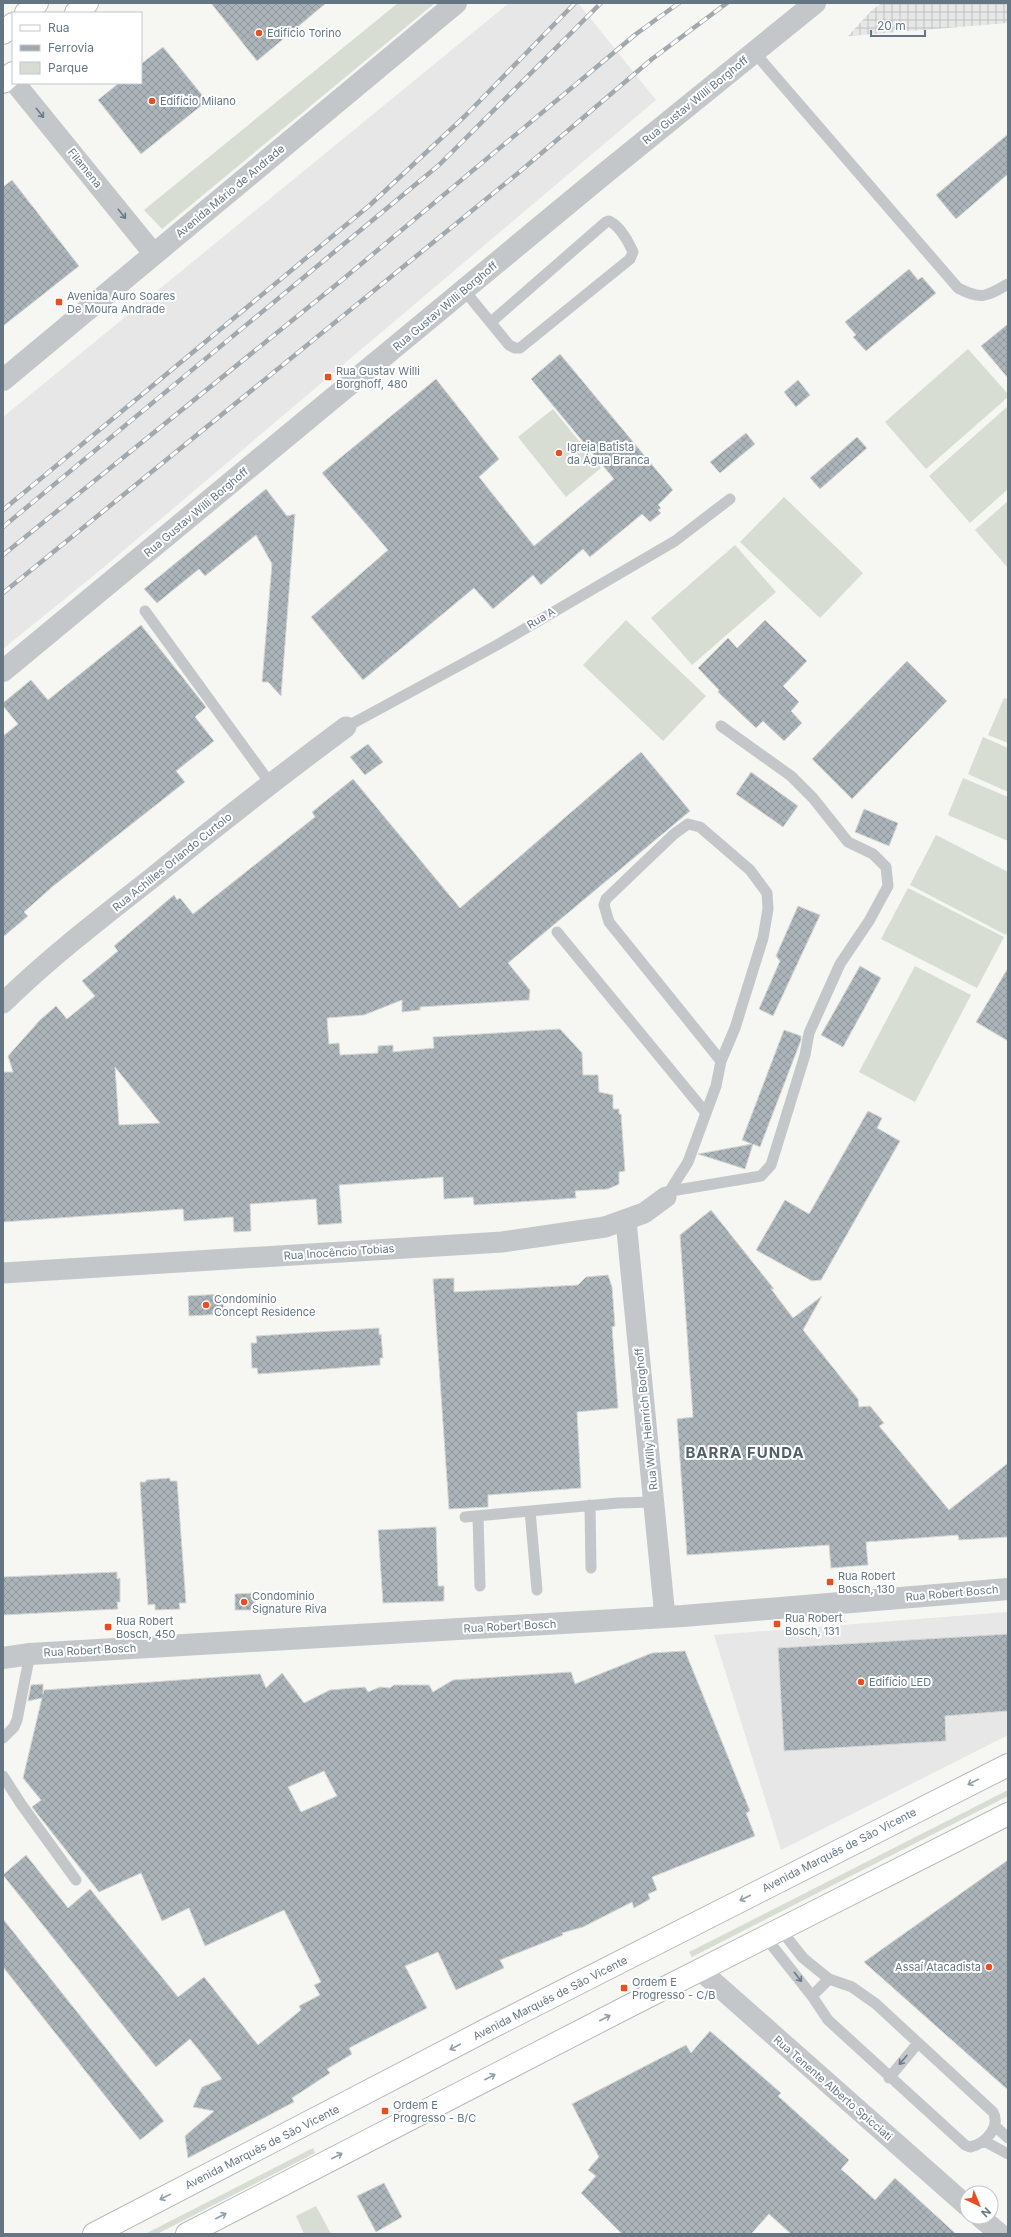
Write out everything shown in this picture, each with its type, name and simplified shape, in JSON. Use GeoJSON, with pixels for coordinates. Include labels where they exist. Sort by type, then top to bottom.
{"type":"FeatureCollection","features":[{"type":"Feature","properties":{"kind":"main road"},"geometry":{"type":"LineString","coordinates":[[27,12],[37,3]]}},
{"type":"Feature","properties":{"kind":"main road"},"geometry":{"type":"LineString","coordinates":[[77,12],[87,3]]}},
{"type":"Feature","properties":{"kind":"main road"},"geometry":{"type":"LineString","coordinates":[[3,33],[12,25]]}},
{"type":"Feature","properties":{"kind":"main road","name":"Avenida Marquês de São Vicente"},"geometry":{"type":"LineString","coordinates":[[94,2234],[501,2023],[1008,1765]]}},
{"type":"Feature","properties":{"kind":"main road"},"geometry":{"type":"LineString","coordinates":[[187,2234],[700,1970],[1008,1814]]}},
{"type":"Feature","properties":{"kind":"street","name":"Avenida Mário de Andrade"},"geometry":{"type":"LineString","coordinates":[[3,380],[456,3]]}},
{"type":"Feature","properties":{"kind":"street","name":"Rua Gustav Willi Borghoff"},"geometry":{"type":"LineString","coordinates":[[3,671],[464,290],[815,3]]}},
{"type":"Feature","properties":{"kind":"street","name":"Filamena"},"geometry":{"type":"LineString","coordinates":[[15,84],[154,254]]}},
{"type":"Feature","properties":{"kind":"street","name":"Rua Achilles Orlando Curtolo"},"geometry":{"type":"LineString","coordinates":[[3,1003],[27,980],[113,908],[270,783],[346,727]]}},
{"type":"Feature","properties":{"kind":"street","name":"Rua Inocêncio Tobias"},"geometry":{"type":"LineString","coordinates":[[3,1273],[502,1242],[605,1227],[626,1221],[644,1213],[669,1194]]}},
{"type":"Feature","properties":{"kind":"street","name":"Rua Willy Heinrich Borghoff"},"geometry":{"type":"LineString","coordinates":[[626,1221],[665,1617]]}},
{"type":"Feature","properties":{"kind":"street","name":"Rua Robert Bosch"},"geometry":{"type":"LineString","coordinates":[[12,1655],[665,1617],[1008,1589]]}},
{"type":"Feature","properties":{"kind":"street","name":"Rua Tenente Alberto Spicciati"},"geometry":{"type":"LineString","coordinates":[[700,1970],[959,2199]]}},
{"type":"Feature","properties":{"kind":"street"},"geometry":{"type":"LineString","coordinates":[[989,2225],[1000,2234]]}},
{"type":"Feature","properties":{"kind":"lane"},"geometry":{"type":"LineString","coordinates":[[754,52],[958,288],[973,296],[988,296],[1008,284]]}},
{"type":"Feature","properties":{"kind":"lane"},"geometry":{"type":"LineString","coordinates":[[464,290],[509,345],[515,348],[520,348],[630,259],[633,252],[629,243],[615,224],[609,221],[606,222],[491,322]]}},
{"type":"Feature","properties":{"kind":"lane","name":"Rua A"},"geometry":{"type":"LineString","coordinates":[[346,727],[497,645],[676,541],[730,499]]}},
{"type":"Feature","properties":{"kind":"lane"},"geometry":{"type":"LineString","coordinates":[[145,611],[270,783]]}},
{"type":"Feature","properties":{"kind":"lane"},"geometry":{"type":"LineString","coordinates":[[669,1194],[761,1176],[771,1165],[805,1055],[809,1033],[840,964],[869,921],[888,886],[886,867],[873,854],[848,842],[813,798],[791,776],[721,726]]}},
{"type":"Feature","properties":{"kind":"lane"},"geometry":{"type":"LineString","coordinates":[[669,1194],[688,1162],[716,1086],[721,1061],[735,1028],[763,938],[768,909],[767,893],[750,870],[700,827],[688,824],[674,834],[606,899],[604,905],[609,922],[721,1061]]}},
{"type":"Feature","properties":{"kind":"lane"},"geometry":{"type":"LineString","coordinates":[[557,932],[706,1113]]}},
{"type":"Feature","properties":{"kind":"lane"},"geometry":{"type":"LineString","coordinates":[[465,1517],[590,1505],[654,1502]]}},
{"type":"Feature","properties":{"kind":"lane"},"geometry":{"type":"LineString","coordinates":[[590,1505],[591,1568]]}},
{"type":"Feature","properties":{"kind":"lane"},"geometry":{"type":"LineString","coordinates":[[530,1511],[537,1590]]}},
{"type":"Feature","properties":{"kind":"lane"},"geometry":{"type":"LineString","coordinates":[[478,1516],[480,1586]]}},
{"type":"Feature","properties":{"kind":"lane"},"geometry":{"type":"LineString","coordinates":[[3,1738],[14,1727],[17,1720],[12,1655]]}},
{"type":"Feature","properties":{"kind":"lane"},"geometry":{"type":"LineString","coordinates":[[3,1776],[21,1804],[76,1880]]}},
{"type":"Feature","properties":{"kind":"lane"},"geometry":{"type":"LineString","coordinates":[[773,1934],[829,1979],[852,1988],[864,1995],[993,2112],[996,2117],[995,2126],[984,2141],[970,2147],[964,2145],[889,2078],[828,2020],[773,1934]]}},
{"type":"Feature","properties":{"kind":"lane"},"geometry":{"type":"LineString","coordinates":[[812,1996],[829,1979]]}},
{"type":"Feature","properties":{"kind":"lane"},"geometry":{"type":"LineString","coordinates":[[889,2078],[918,2043]]}},
{"type":"Feature","properties":{"kind":"lane"},"geometry":{"type":"LineString","coordinates":[[995,2126],[1008,2138]]}},
{"type":"Feature","properties":{"kind":"lane"},"geometry":{"type":"LineString","coordinates":[[984,2141],[1008,2154]]}},
{"type":"Feature","properties":{"kind":"shaded area"},"geometry":{"type":"Polygon","coordinates":[[[509,3],[578,3],[656,100],[104,567],[3,649],[3,417],[509,3]]]}},
{"type":"Feature","properties":{"kind":"shaded area"},"geometry":{"type":"Polygon","coordinates":[[[882,3],[1008,3],[1008,23],[848,36],[872,10],[882,3]]]}},
{"type":"Feature","properties":{"kind":"shaded area"},"geometry":{"type":"Polygon","coordinates":[[[1008,1612],[1008,1735],[781,1850],[714,1635],[1008,1612]]]}},
{"type":"Feature","properties":{"kind":"green space"},"geometry":{"type":"Polygon","coordinates":[[[398,3],[435,3],[162,229],[144,210],[398,3]]]}},
{"type":"Feature","properties":{"kind":"green space"},"geometry":{"type":"Polygon","coordinates":[[[968,349],[1008,394],[1008,397],[926,469],[885,422],[968,349]]]}},
{"type":"Feature","properties":{"kind":"green space"},"geometry":{"type":"Polygon","coordinates":[[[1008,406],[1008,489],[970,523],[929,476],[1008,406]]]}},
{"type":"Feature","properties":{"kind":"green space","name":"Igreja Batista da Água Branca"},"geometry":{"type":"Polygon","coordinates":[[[553,409],[601,468],[566,497],[518,437],[553,409]]]}},
{"type":"Feature","properties":{"kind":"green space"},"geometry":{"type":"Polygon","coordinates":[[[784,497],[863,573],[820,618],[740,542],[784,497]]]}},
{"type":"Feature","properties":{"kind":"green space"},"geometry":{"type":"Polygon","coordinates":[[[1008,501],[1008,568],[975,530],[1008,501]]]}},
{"type":"Feature","properties":{"kind":"green space"},"geometry":{"type":"Polygon","coordinates":[[[735,545],[776,592],[692,665],[651,618],[735,545]]]}},
{"type":"Feature","properties":{"kind":"green space"},"geometry":{"type":"Polygon","coordinates":[[[626,620],[706,696],[663,741],[583,665],[626,620]]]}},
{"type":"Feature","properties":{"kind":"green space"},"geometry":{"type":"Polygon","coordinates":[[[1004,698],[1008,699],[1008,743],[988,735],[1004,698]]]}},
{"type":"Feature","properties":{"kind":"green space"},"geometry":{"type":"Polygon","coordinates":[[[983,737],[1008,748],[1008,792],[968,774],[983,737]]]}},
{"type":"Feature","properties":{"kind":"green space"},"geometry":{"type":"Polygon","coordinates":[[[963,778],[1008,797],[1008,841],[948,815],[963,778]]]}},
{"type":"Feature","properties":{"kind":"green space"},"geometry":{"type":"Polygon","coordinates":[[[936,835],[1008,872],[1008,930],[1006,935],[910,885],[936,835]]]}},
{"type":"Feature","properties":{"kind":"green space"},"geometry":{"type":"Polygon","coordinates":[[[908,888],[1004,937],[977,988],[881,939],[908,888]]]}},
{"type":"Feature","properties":{"kind":"green space"},"geometry":{"type":"Polygon","coordinates":[[[915,966],[971,995],[915,1102],[859,1072],[915,966]]]}},
{"type":"Feature","properties":{"kind":"green space"},"geometry":{"type":"Polygon","coordinates":[[[1008,1790],[1008,1796],[692,1957],[689,1952],[1008,1790]]]}},
{"type":"Feature","properties":{"kind":"green space"},"geometry":{"type":"Polygon","coordinates":[[[313,2148],[315,2153],[157,2234],[145,2234],[313,2148]]]}},
{"type":"Feature","properties":{"kind":"green space"},"geometry":{"type":"Polygon","coordinates":[[[316,2206],[331,2234],[304,2234],[296,2216],[316,2206]]]}},
{"type":"Feature","properties":{"kind":"building","name":"Edifício Torino"},"geometry":{"type":"Polygon","coordinates":[[[211,3],[326,3],[257,61],[211,3]]]}},
{"type":"Feature","properties":{"kind":"building","name":"Edifício Milano"},"geometry":{"type":"Polygon","coordinates":[[[163,47],[207,101],[141,154],[98,100],[118,84],[142,84],[142,63],[163,47]]]}},
{"type":"Feature","properties":{"kind":"building"},"geometry":{"type":"Polygon","coordinates":[[[1008,134],[1008,174],[956,219],[936,195],[1008,134]]]}},
{"type":"Feature","properties":{"kind":"building"},"geometry":{"type":"Polygon","coordinates":[[[12,180],[79,266],[3,326],[3,187],[12,180]]]}},
{"type":"Feature","properties":{"kind":"building"},"geometry":{"type":"Polygon","coordinates":[[[909,269],[918,280],[922,277],[936,293],[866,351],[853,337],[856,335],[845,322],[909,269]]]}},
{"type":"Feature","properties":{"kind":"building"},"geometry":{"type":"Polygon","coordinates":[[[1008,324],[1008,378],[981,346],[1008,324]]]}},
{"type":"Feature","properties":{"kind":"building"},"geometry":{"type":"Polygon","coordinates":[[[560,354],[673,490],[658,505],[661,508],[658,510],[661,513],[650,522],[642,514],[590,557],[583,549],[541,585],[533,575],[493,609],[474,588],[363,680],[311,617],[388,550],[322,473],[436,379],[499,459],[479,477],[534,546],[614,479],[531,379],[560,354]]]}},
{"type":"Feature","properties":{"kind":"building"},"geometry":{"type":"Polygon","coordinates":[[[798,380],[810,395],[796,407],[784,392],[798,380]]]}},
{"type":"Feature","properties":{"kind":"building"},"geometry":{"type":"Polygon","coordinates":[[[746,433],[755,444],[720,473],[710,462],[746,433]]]}},
{"type":"Feature","properties":{"kind":"building"},"geometry":{"type":"Polygon","coordinates":[[[857,437],[867,448],[820,489],[810,478],[857,437]]]}},
{"type":"Feature","properties":{"kind":"building"},"geometry":{"type":"Polygon","coordinates":[[[266,489],[287,516],[295,514],[281,696],[268,682],[262,682],[272,564],[256,535],[205,576],[199,569],[157,603],[144,589],[266,489]]]}},
{"type":"Feature","properties":{"kind":"building"},"geometry":{"type":"Polygon","coordinates":[[[765,620],[807,661],[783,686],[799,702],[791,711],[802,723],[784,741],[763,721],[756,728],[718,692],[719,690],[698,668],[728,638],[737,648],[765,620]]]}},
{"type":"Feature","properties":{"kind":"building"},"geometry":{"type":"Polygon","coordinates":[[[141,625],[206,707],[195,717],[214,741],[176,771],[185,782],[52,887],[24,912],[28,916],[3,937],[3,736],[18,724],[3,706],[3,703],[31,680],[48,700],[141,625]]]}},
{"type":"Feature","properties":{"kind":"building"},"geometry":{"type":"Polygon","coordinates":[[[907,661],[947,701],[852,799],[812,759],[907,661]]]}},
{"type":"Feature","properties":{"kind":"building"},"geometry":{"type":"Polygon","coordinates":[[[368,744],[383,762],[365,775],[350,757],[368,744]]]}},
{"type":"Feature","properties":{"kind":"building"},"geometry":{"type":"Polygon","coordinates":[[[641,752],[690,811],[508,963],[530,990],[529,1000],[420,1007],[420,1010],[402,1012],[402,1000],[364,1015],[327,1018],[329,1044],[339,1043],[340,1055],[378,1053],[378,1046],[393,1045],[393,1052],[434,1048],[433,1037],[560,1029],[582,1053],[583,1075],[598,1075],[599,1092],[613,1095],[613,1109],[619,1109],[619,1114],[621,1114],[625,1171],[619,1172],[619,1184],[608,1189],[575,1191],[576,1198],[474,1205],[473,1197],[444,1199],[443,1177],[339,1185],[342,1223],[318,1225],[316,1199],[250,1204],[251,1231],[234,1232],[233,1217],[184,1221],[183,1209],[3,1222],[3,1072],[13,1072],[8,1056],[40,1020],[56,1006],[67,1019],[95,996],[82,981],[118,951],[114,946],[174,895],[177,900],[180,898],[193,914],[315,817],[312,812],[353,779],[460,908],[641,752]],[[115,1067],[119,1125],[160,1123],[115,1067]]]}},
{"type":"Feature","properties":{"kind":"building"},"geometry":{"type":"Polygon","coordinates":[[[751,772],[798,806],[783,827],[736,794],[751,772]]]}},
{"type":"Feature","properties":{"kind":"building"},"geometry":{"type":"Polygon","coordinates":[[[864,809],[898,823],[889,846],[855,832],[864,809]]]}},
{"type":"Feature","properties":{"kind":"building"},"geometry":{"type":"Polygon","coordinates":[[[798,906],[820,915],[773,1016],[759,1009],[780,961],[776,956],[798,906]]]}},
{"type":"Feature","properties":{"kind":"building"},"geometry":{"type":"Polygon","coordinates":[[[860,966],[881,978],[843,1047],[821,1035],[860,966]]]}},
{"type":"Feature","properties":{"kind":"building"},"geometry":{"type":"Polygon","coordinates":[[[1008,968],[1008,1041],[976,1022],[1008,968]]]}},
{"type":"Feature","properties":{"kind":"building"},"geometry":{"type":"Polygon","coordinates":[[[784,1030],[801,1036],[801,1040],[760,1147],[753,1144],[745,1169],[698,1154],[752,1144],[742,1140],[784,1030]]]}},
{"type":"Feature","properties":{"kind":"building"},"geometry":{"type":"Polygon","coordinates":[[[868,1111],[882,1118],[877,1128],[900,1141],[821,1280],[812,1281],[756,1250],[785,1200],[809,1214],[868,1111]]]}},
{"type":"Feature","properties":{"kind":"building"},"geometry":{"type":"Polygon","coordinates":[[[711,1210],[774,1289],[771,1289],[793,1318],[822,1296],[803,1330],[858,1399],[859,1407],[870,1406],[884,1423],[879,1426],[949,1510],[1008,1463],[1008,1537],[959,1540],[958,1535],[866,1542],[868,1565],[831,1568],[829,1545],[687,1555],[677,1419],[693,1417],[680,1235],[711,1210]]]}},
{"type":"Feature","properties":{"kind":"building"},"geometry":{"type":"Polygon","coordinates":[[[608,1275],[612,1287],[615,1326],[612,1327],[618,1408],[577,1412],[581,1488],[488,1495],[488,1507],[449,1509],[433,1279],[454,1278],[454,1292],[578,1285],[586,1277],[608,1275]]]}},
{"type":"Feature","properties":{"kind":"building","name":"Condomínio Concept Residence"},"geometry":{"type":"Polygon","coordinates":[[[223,1294],[224,1314],[189,1316],[188,1296],[223,1294]]]}},
{"type":"Feature","properties":{"kind":"building"},"geometry":{"type":"Polygon","coordinates":[[[379,1328],[383,1358],[380,1358],[380,1365],[258,1374],[257,1368],[252,1368],[251,1343],[257,1343],[256,1336],[379,1328]]]}},
{"type":"Feature","properties":{"kind":"building"},"geometry":{"type":"Polygon","coordinates":[[[170,1478],[170,1481],[177,1481],[186,1603],[179,1603],[180,1609],[155,1610],[155,1604],[148,1605],[140,1482],[170,1478]]]}},
{"type":"Feature","properties":{"kind":"building"},"geometry":{"type":"Polygon","coordinates":[[[436,1527],[438,1586],[444,1586],[444,1601],[383,1603],[378,1530],[436,1527]]]}},
{"type":"Feature","properties":{"kind":"building"},"geometry":{"type":"Polygon","coordinates":[[[117,1572],[117,1579],[120,1578],[120,1602],[117,1602],[118,1609],[3,1615],[3,1577],[117,1572]]]}},
{"type":"Feature","properties":{"kind":"building","name":"Condomínio Signature Riva"},"geometry":{"type":"Polygon","coordinates":[[[254,1593],[254,1610],[235,1610],[235,1594],[254,1593]]]}},
{"type":"Feature","properties":{"kind":"building","name":"Edifício LED"},"geometry":{"type":"Polygon","coordinates":[[[1008,1634],[1008,1711],[945,1716],[946,1741],[784,1751],[778,1648],[1008,1634]]]}},
{"type":"Feature","properties":{"kind":"building"},"geometry":{"type":"Polygon","coordinates":[[[685,1651],[750,1811],[746,1813],[755,1836],[652,1877],[657,1890],[648,1894],[650,1899],[634,1908],[632,1902],[583,1927],[562,1933],[563,1935],[500,1960],[504,1968],[456,1990],[438,1952],[405,1966],[427,2008],[349,2048],[352,2054],[327,2069],[330,2073],[292,2098],[294,2102],[188,2158],[185,2136],[214,2111],[193,2107],[202,2087],[222,2079],[190,2039],[156,2067],[3,1875],[26,1855],[68,1908],[90,1889],[178,1997],[204,1977],[258,2045],[301,2010],[299,2006],[320,1995],[314,1985],[321,1982],[284,1910],[205,1946],[189,1908],[162,1921],[141,1873],[99,1892],[32,1807],[41,1800],[23,1778],[42,1698],[28,1701],[31,1685],[43,1684],[43,1694],[44,1690],[260,1674],[266,1688],[282,1673],[304,1703],[330,1690],[365,1687],[368,1692],[380,1687],[390,1688],[394,1685],[429,1685],[433,1692],[453,1680],[571,1672],[575,1684],[652,1653],[685,1651]],[[324,1771],[288,1787],[301,1812],[337,1796],[324,1771]]]}},
{"type":"Feature","properties":{"kind":"building"},"geometry":{"type":"Polygon","coordinates":[[[1008,1860],[1008,2090],[864,1962],[1008,1860]]]}},
{"type":"Feature","properties":{"kind":"building"},"geometry":{"type":"Polygon","coordinates":[[[3,1919],[164,2121],[140,2140],[3,1967],[3,1919]]]}},
{"type":"Feature","properties":{"kind":"building"},"geometry":{"type":"Polygon","coordinates":[[[710,2031],[781,2093],[778,2096],[849,2160],[841,2169],[875,2200],[895,2178],[956,2234],[791,2234],[769,2214],[751,2234],[622,2234],[581,2193],[596,2176],[588,2170],[599,2157],[572,2104],[686,2045],[691,2053],[710,2031]]]}},
{"type":"Feature","properties":{"kind":"building"},"geometry":{"type":"Polygon","coordinates":[[[384,2183],[402,2217],[376,2232],[357,2196],[384,2183]]]}},
{"type":"Feature","properties":{"kind":"railway"},"geometry":{"type":"LineString","coordinates":[[3,510],[370,205],[465,116],[575,3]]}},
{"type":"Feature","properties":{"kind":"railway"},"geometry":{"type":"LineString","coordinates":[[3,527],[439,165],[601,3]]}},
{"type":"Feature","properties":{"kind":"railway"},"geometry":{"type":"LineString","coordinates":[[3,555],[342,280],[636,34],[679,3]]}},
{"type":"Feature","properties":{"kind":"railway"},"geometry":{"type":"LineString","coordinates":[[3,593],[517,174],[652,59],[727,3]]}},
{"type":"Feature","properties":{"kind":"place","name":"Edifício Torino"},"geometry":{"type":"Point","coordinates":[259,33]}},
{"type":"Feature","properties":{"kind":"place","name":"Edifício Milano"},"geometry":{"type":"Point","coordinates":[152,101]}},
{"type":"Feature","properties":{"kind":"place","name":"Avenida Auro Soares De Moura Andrade"},"geometry":{"type":"Point","coordinates":[59,302]}},
{"type":"Feature","properties":{"kind":"place","name":"Rua Gustav Willi Borghoff, 480"},"geometry":{"type":"Point","coordinates":[328,377]}},
{"type":"Feature","properties":{"kind":"place","name":"Igreja Batista da Água Branca"},"geometry":{"type":"Point","coordinates":[559,453]}},
{"type":"Feature","properties":{"kind":"place","name":"Condomínio Concept Residence"},"geometry":{"type":"Point","coordinates":[206,1305]}},
{"type":"Feature","properties":{"kind":"place","name":"Rua Robert Bosch, 130"},"geometry":{"type":"Point","coordinates":[830,1582]}},
{"type":"Feature","properties":{"kind":"place","name":"Condomínio Signature Riva"},"geometry":{"type":"Point","coordinates":[244,1602]}},
{"type":"Feature","properties":{"kind":"place","name":"Rua Robert Bosch, 131"},"geometry":{"type":"Point","coordinates":[777,1624]}},
{"type":"Feature","properties":{"kind":"place","name":"Rua Robert Bosch, 450"},"geometry":{"type":"Point","coordinates":[108,1627]}},
{"type":"Feature","properties":{"kind":"place","name":"Edifício LED"},"geometry":{"type":"Point","coordinates":[861,1682]}},
{"type":"Feature","properties":{"kind":"place","name":"Assaí Atacadista"},"geometry":{"type":"Point","coordinates":[989,1967]}},
{"type":"Feature","properties":{"kind":"place","name":"Ordem E Progresso - C/B"},"geometry":{"type":"Point","coordinates":[624,1988]}},
{"type":"Feature","properties":{"kind":"place","name":"Ordem E Progresso - B/C"},"geometry":{"type":"Point","coordinates":[385,2111]}},
{"type":"Feature","properties":{"kind":"district","name":"BARRA FUNDA"},"geometry":{"type":"Point","coordinates":[745,1453]}}]}
